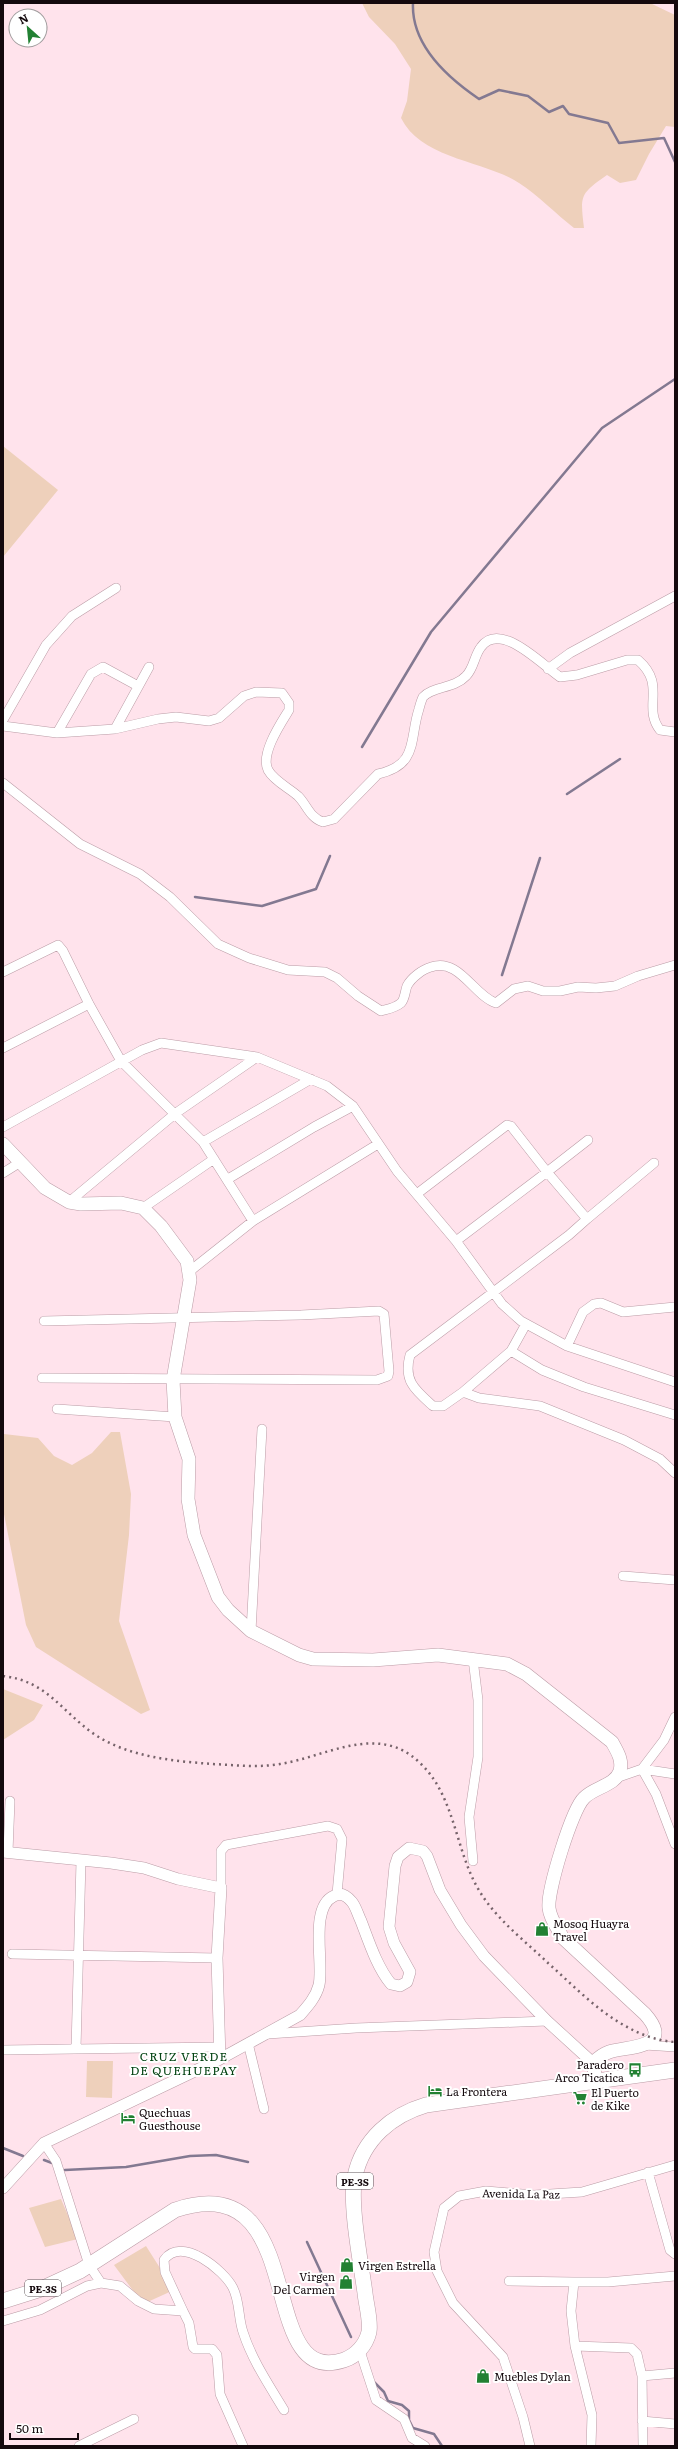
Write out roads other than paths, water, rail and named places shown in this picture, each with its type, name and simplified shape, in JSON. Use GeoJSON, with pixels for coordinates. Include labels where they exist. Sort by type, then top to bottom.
{"type":"FeatureCollection","features":[{"type":"Feature","properties":{"kind":"highway","name":"PE-3S"},"geometry":{"type":"LineString","coordinates":[[3,2301],[63,2280],[175,2210],[200,2204],[228,2208],[252,2222],[270,2252],[297,2343],[310,2356],[326,2362],[344,2360],[360,2351],[369,2332],[355,2207],[355,2176],[364,2151],[374,2138],[394,2119],[407,2111],[426,2105],[675,2070]]}},
{"type":"Feature","properties":{"kind":"main road"},"geometry":{"type":"LineString","coordinates":[[3,1144],[19,1163],[45,1188],[69,1202],[82,1204],[121,1203],[143,1208],[161,1226],[188,1261],[190,1271],[173,1380],[175,1417],[189,1459],[188,1499],[194,1535],[218,1597],[228,1610],[251,1631],[299,1655],[313,1659],[373,1660],[438,1655],[507,1664],[526,1674],[605,1735],[620,1757],[620,1770],[616,1778],[590,1792],[578,1805],[550,1890],[549,1908],[555,1926],[563,1938],[648,2017],[654,2031],[652,2038],[645,2045],[609,2052],[593,2062],[596,2081]]}},
{"type":"Feature","properties":{"kind":"street"},"geometry":{"type":"LineString","coordinates":[[3,720],[46,645],[72,616],[116,588]]}},
{"type":"Feature","properties":{"kind":"street"},"geometry":{"type":"LineString","coordinates":[[548,669],[570,653],[675,596]]}},
{"type":"Feature","properties":{"kind":"street"},"geometry":{"type":"LineString","coordinates":[[3,726],[57,733],[115,729],[176,717],[214,720],[228,711],[244,696],[256,692],[282,694],[289,703],[289,710],[270,745],[266,762],[268,770],[301,799],[307,810],[319,821],[328,822],[340,814],[378,774],[387,772],[406,760],[412,744],[414,725],[423,698],[435,690],[447,688],[464,678],[470,672],[481,646],[487,640],[502,638],[516,644],[560,677],[597,670],[627,660],[638,660],[648,668],[653,678],[655,723],[660,730],[675,732]]}},
{"type":"Feature","properties":{"kind":"street"},"geometry":{"type":"LineString","coordinates":[[115,729],[149,667]]}},
{"type":"Feature","properties":{"kind":"street"},"geometry":{"type":"LineString","coordinates":[[57,733],[91,674],[97,669],[103,668],[138,686]]}},
{"type":"Feature","properties":{"kind":"street"},"geometry":{"type":"LineString","coordinates":[[3,783],[80,844],[140,874],[170,897],[218,944],[249,958],[288,970],[325,972],[337,978],[358,996],[381,1011],[393,1008],[402,1002],[408,984],[421,971],[432,966],[446,966],[463,975],[488,1000],[496,1003],[514,989],[528,986],[543,991],[615,986],[638,976],[675,965]]}},
{"type":"Feature","properties":{"kind":"street"},"geometry":{"type":"LineString","coordinates":[[3,966],[3,972],[58,945],[63,951],[89,1004],[121,1061],[204,1142],[253,1221]]}},
{"type":"Feature","properties":{"kind":"street"},"geometry":{"type":"LineString","coordinates":[[3,1048],[89,1004]]}},
{"type":"Feature","properties":{"kind":"street"},"geometry":{"type":"LineString","coordinates":[[3,1127],[121,1061],[142,1050],[161,1043],[256,1057],[327,1086],[353,1106],[397,1171],[418,1193],[456,1240],[492,1292],[502,1304],[526,1324],[567,1346],[675,1382]]}},
{"type":"Feature","properties":{"kind":"street"},"geometry":{"type":"LineString","coordinates":[[69,1202],[176,1113],[256,1057]]}},
{"type":"Feature","properties":{"kind":"street"},"geometry":{"type":"LineString","coordinates":[[204,1142],[311,1079]]}},
{"type":"Feature","properties":{"kind":"street"},"geometry":{"type":"LineString","coordinates":[[228,1179],[314,1127],[353,1106]]}},
{"type":"Feature","properties":{"kind":"street"},"geometry":{"type":"LineString","coordinates":[[418,1193],[509,1125],[587,1219]]}},
{"type":"Feature","properties":{"kind":"street"},"geometry":{"type":"LineString","coordinates":[[456,1240],[588,1140]]}},
{"type":"Feature","properties":{"kind":"street"},"geometry":{"type":"LineString","coordinates":[[190,1271],[253,1221],[378,1144]]}},
{"type":"Feature","properties":{"kind":"street"},"geometry":{"type":"LineString","coordinates":[[143,1208],[214,1159]]}},
{"type":"Feature","properties":{"kind":"street"},"geometry":{"type":"LineString","coordinates":[[3,1173],[19,1163]]}},
{"type":"Feature","properties":{"kind":"street"},"geometry":{"type":"LineString","coordinates":[[526,1324],[511,1352],[463,1392],[443,1406],[433,1406],[415,1390],[407,1374],[410,1355],[569,1235],[654,1163]]}},
{"type":"Feature","properties":{"kind":"street"},"geometry":{"type":"LineString","coordinates":[[567,1346],[583,1312],[594,1304],[601,1303],[623,1312],[675,1307]]}},
{"type":"Feature","properties":{"kind":"street"},"geometry":{"type":"LineString","coordinates":[[42,1378],[173,1380],[215,1378],[377,1380],[388,1376],[389,1370],[384,1314],[380,1311],[44,1321]]}},
{"type":"Feature","properties":{"kind":"street"},"geometry":{"type":"LineString","coordinates":[[511,1352],[542,1370],[584,1387],[675,1415]]}},
{"type":"Feature","properties":{"kind":"street"},"geometry":{"type":"LineString","coordinates":[[463,1392],[479,1398],[540,1406],[624,1440],[660,1459],[675,1473]]}},
{"type":"Feature","properties":{"kind":"street"},"geometry":{"type":"LineString","coordinates":[[57,1409],[175,1417]]}},
{"type":"Feature","properties":{"kind":"street"},"geometry":{"type":"LineString","coordinates":[[251,1631],[262,1429]]}},
{"type":"Feature","properties":{"kind":"street"},"geometry":{"type":"LineString","coordinates":[[623,1576],[675,1580]]}},
{"type":"Feature","properties":{"kind":"street"},"geometry":{"type":"LineString","coordinates":[[473,1659],[478,1700],[478,1757],[469,1817],[474,1861]]}},
{"type":"Feature","properties":{"kind":"street"},"geometry":{"type":"LineString","coordinates":[[642,1769],[664,1740],[675,1717]]}},
{"type":"Feature","properties":{"kind":"street"},"geometry":{"type":"LineString","coordinates":[[642,1769],[656,1794],[675,1844]]}},
{"type":"Feature","properties":{"kind":"street"},"geometry":{"type":"LineString","coordinates":[[616,1778],[642,1769],[675,1774]]}},
{"type":"Feature","properties":{"kind":"street"},"geometry":{"type":"LineString","coordinates":[[10,1801],[6,1852],[144,1868],[178,1879],[221,1888]]}},
{"type":"Feature","properties":{"kind":"street"},"geometry":{"type":"LineString","coordinates":[[220,2059],[217,1958],[221,1888],[221,1851],[226,1845],[328,1826],[337,1830],[342,1840],[337,1894]]}},
{"type":"Feature","properties":{"kind":"street"},"geometry":{"type":"LineString","coordinates":[[3,2188],[44,2143],[220,2059],[300,2015],[315,1995],[319,1984],[320,1966],[318,1931],[325,1902],[337,1894],[344,1895],[353,1903],[387,1980],[395,1986],[404,1985],[410,1978],[410,1972],[394,1943],[389,1927],[395,1866],[398,1857],[409,1848],[423,1851],[431,1864],[440,1890],[461,1925],[484,1956],[546,2021],[593,2062]]}},
{"type":"Feature","properties":{"kind":"street"},"geometry":{"type":"LineString","coordinates":[[76,2049],[81,1860]]}},
{"type":"Feature","properties":{"kind":"street"},"geometry":{"type":"LineString","coordinates":[[12,1954],[217,1958]]}},
{"type":"Feature","properties":{"kind":"street"},"geometry":{"type":"LineString","coordinates":[[264,2034],[356,2028],[546,2021]]}},
{"type":"Feature","properties":{"kind":"street"},"geometry":{"type":"LineString","coordinates":[[248,2043],[264,2109]]}},
{"type":"Feature","properties":{"kind":"street"},"geometry":{"type":"LineString","coordinates":[[645,2045],[675,2047]]}},
{"type":"Feature","properties":{"kind":"street"},"geometry":{"type":"LineString","coordinates":[[3,2050],[220,2047]]}},
{"type":"Feature","properties":{"kind":"street"},"geometry":{"type":"LineString","coordinates":[[44,2143],[56,2161],[89,2265],[101,2283]]}},
{"type":"Feature","properties":{"kind":"street","name":"Avenida La Paz"},"geometry":{"type":"LineString","coordinates":[[530,2446],[503,2357],[453,2303],[437,2270],[434,2252],[444,2208],[459,2196],[486,2191],[534,2195],[574,2193],[675,2165]]}},
{"type":"Feature","properties":{"kind":"street"},"geometry":{"type":"LineString","coordinates":[[648,2172],[670,2250],[675,2254]]}},
{"type":"Feature","properties":{"kind":"street"},"geometry":{"type":"LineString","coordinates":[[243,2446],[220,2394],[217,2355],[212,2349],[195,2349],[193,2347],[188,2323],[164,2265],[167,2256],[183,2252],[202,2256],[232,2287],[238,2302],[243,2332],[256,2363],[284,2410]]}},
{"type":"Feature","properties":{"kind":"street"},"geometry":{"type":"LineString","coordinates":[[509,2281],[608,2282],[675,2276]]}},
{"type":"Feature","properties":{"kind":"street"},"geometry":{"type":"LineString","coordinates":[[574,2282],[571,2310],[575,2346],[592,2415],[591,2446]]}},
{"type":"Feature","properties":{"kind":"street"},"geometry":{"type":"LineString","coordinates":[[3,2321],[40,2310],[87,2286],[101,2283],[120,2286],[138,2301],[154,2309],[183,2311]]}},
{"type":"Feature","properties":{"kind":"street"},"geometry":{"type":"LineString","coordinates":[[575,2346],[631,2348],[637,2354],[642,2376],[643,2446]]}},
{"type":"Feature","properties":{"kind":"street"},"geometry":{"type":"LineString","coordinates":[[360,2351],[376,2400],[404,2419],[412,2438],[425,2446]]}},
{"type":"Feature","properties":{"kind":"street"},"geometry":{"type":"LineString","coordinates":[[642,2376],[675,2373]]}},
{"type":"Feature","properties":{"kind":"street"},"geometry":{"type":"LineString","coordinates":[[79,2446],[134,2419]]}},
{"type":"Feature","properties":{"kind":"street"},"geometry":{"type":"LineString","coordinates":[[642,2421],[675,2424]]}},
{"type":"Feature","properties":{"kind":"waterway"},"geometry":{"type":"LineString","coordinates":[[413,3],[414,18],[418,33],[425,46],[434,59],[455,81],[479,99],[499,90],[528,96],[549,112],[563,106],[569,114],[608,123],[619,143],[664,138],[675,162]]}},
{"type":"Feature","properties":{"kind":"waterway"},"geometry":{"type":"LineString","coordinates":[[362,747],[431,632],[602,428],[675,379]]}},
{"type":"Feature","properties":{"kind":"waterway"},"geometry":{"type":"LineString","coordinates":[[567,794],[620,759]]}},
{"type":"Feature","properties":{"kind":"waterway"},"geometry":{"type":"LineString","coordinates":[[195,897],[262,906],[316,889],[330,856]]}},
{"type":"Feature","properties":{"kind":"waterway"},"geometry":{"type":"LineString","coordinates":[[502,975],[540,858]]}},
{"type":"Feature","properties":{"kind":"waterway"},"geometry":{"type":"LineString","coordinates":[[3,2148],[23,2156]]}},
{"type":"Feature","properties":{"kind":"waterway"},"geometry":{"type":"LineString","coordinates":[[65,2170],[126,2167],[190,2156],[216,2155],[248,2162]]}},
{"type":"Feature","properties":{"kind":"waterway"},"geometry":{"type":"LineString","coordinates":[[44,2160],[52,2163]]}},
{"type":"Feature","properties":{"kind":"waterway"},"geometry":{"type":"LineString","coordinates":[[307,2242],[351,2337]]}},
{"type":"Feature","properties":{"kind":"waterway"},"geometry":{"type":"LineString","coordinates":[[374,2382],[384,2392],[388,2401],[402,2405],[409,2411],[409,2420],[413,2428],[434,2434],[442,2446]]}},
{"type":"Feature","properties":{"kind":"railway"},"geometry":{"type":"LineString","coordinates":[[3,1676],[18,1679],[42,1690],[53,1698],[82,1725],[107,1742],[136,1753],[166,1759],[197,1763],[254,1766],[280,1764],[333,1750],[369,1743],[387,1745],[404,1751],[420,1763],[440,1790],[447,1805],[463,1854],[476,1885],[483,1897],[500,1917],[577,1990],[619,2023],[641,2034],[675,2042]]}},
{"type":"Feature","properties":{"kind":"place","name":"Mosoq Huayra Travel"},"geometry":{"type":"Point","coordinates":[542,1929]}},
{"type":"Feature","properties":{"kind":"place","name":"Paradero Arco Ticatica"},"geometry":{"type":"Point","coordinates":[635,2070]}},
{"type":"Feature","properties":{"kind":"place","name":"La Frontera"},"geometry":{"type":"Point","coordinates":[435,2091]}},
{"type":"Feature","properties":{"kind":"place","name":"El Puerto de Kike"},"geometry":{"type":"Point","coordinates":[580,2098]}},
{"type":"Feature","properties":{"kind":"place","name":"Quechuas Guesthouse"},"geometry":{"type":"Point","coordinates":[128,2118]}},
{"type":"Feature","properties":{"kind":"place","name":"Virgen Estrella"},"geometry":{"type":"Point","coordinates":[347,2265]}},
{"type":"Feature","properties":{"kind":"place","name":"Virgen Del Carmen"},"geometry":{"type":"Point","coordinates":[346,2282]}},
{"type":"Feature","properties":{"kind":"place","name":"Muebles Dylan"},"geometry":{"type":"Point","coordinates":[483,2376]}},
{"type":"Feature","properties":{"kind":"district","name":"CRUZ VERDE DE QUEHUEPAY"},"geometry":{"type":"Point","coordinates":[184,2063]}}]}
